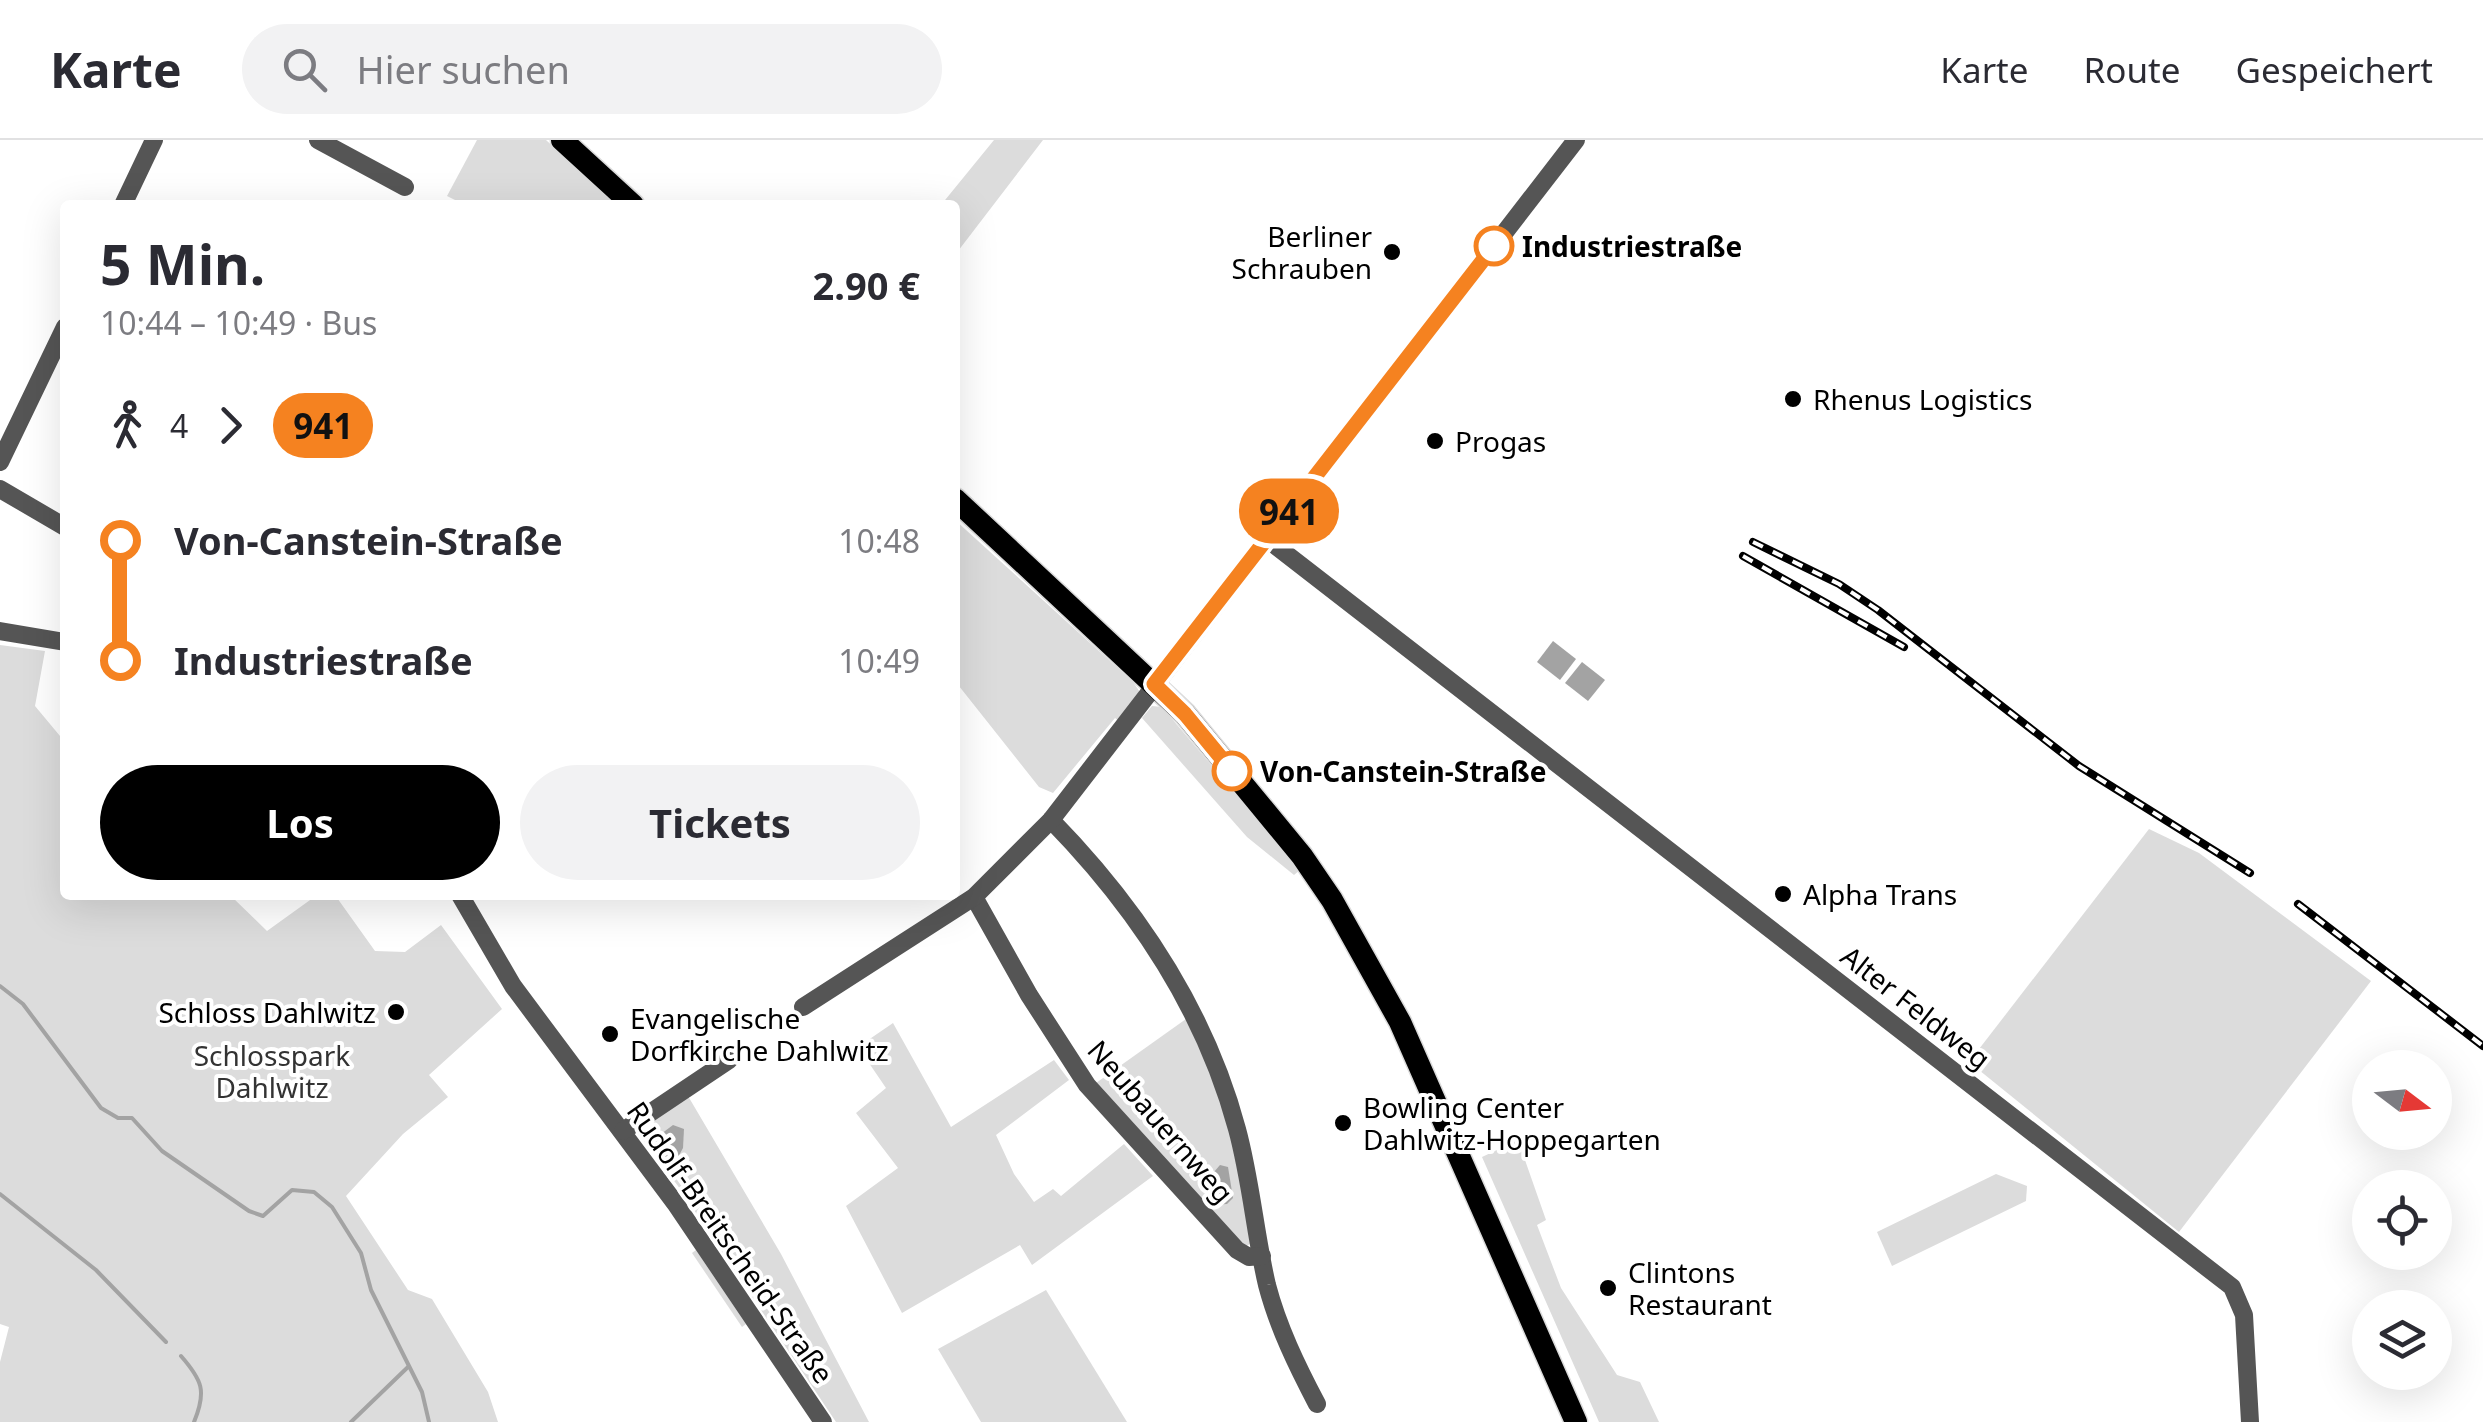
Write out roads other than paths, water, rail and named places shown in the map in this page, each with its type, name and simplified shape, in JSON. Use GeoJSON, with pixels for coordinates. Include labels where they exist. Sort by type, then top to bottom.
{"type":"FeatureCollection","features":[{"type":"Feature","properties":{"kind":"main road"},"geometry":{"type":"LineString","coordinates":[[562,140],[628,200]]}},
{"type":"Feature","properties":{"kind":"main road"},"geometry":{"type":"LineString","coordinates":[[960,504],[1185,714],[1302,856],[1360,948],[1400,1022],[1576,1422]]}},
{"type":"Feature","properties":{"kind":"street"},"geometry":{"type":"LineString","coordinates":[[125,200],[154,140]]}},
{"type":"Feature","properties":{"kind":"street"},"geometry":{"type":"LineString","coordinates":[[318,140],[406,187]]}},
{"type":"Feature","properties":{"kind":"street"},"geometry":{"type":"LineString","coordinates":[[803,1007],[974,897],[1051,820],[1576,140]]}},
{"type":"Feature","properties":{"kind":"street"},"geometry":{"type":"LineString","coordinates":[[0,462],[60,337]]}},
{"type":"Feature","properties":{"kind":"street"},"geometry":{"type":"LineString","coordinates":[[0,489],[60,524]]}},
{"type":"Feature","properties":{"kind":"street","name":"Alter Feldweg"},"geometry":{"type":"LineString","coordinates":[[1267,540],[2232,1287],[2244,1315],[2250,1422]]}},
{"type":"Feature","properties":{"kind":"street"},"geometry":{"type":"LineString","coordinates":[[0,631],[60,641]]}},
{"type":"Feature","properties":{"kind":"street","name":"Neubauernweg"},"geometry":{"type":"LineString","coordinates":[[1051,820],[1098,868],[1135,916],[1201,1033],[1236,1128],[1280,1324],[1317,1404]]}},
{"type":"Feature","properties":{"kind":"street","name":"Neubauernweg"},"geometry":{"type":"LineString","coordinates":[[974,897],[1030,996],[1088,1085],[1237,1250],[1249,1257],[1262,1256]]}},
{"type":"Feature","properties":{"kind":"street","name":"Rudolf-Breitscheid-Straße"},"geometry":{"type":"LineString","coordinates":[[463,900],[513,986],[623,1131],[823,1422]]}},
{"type":"Feature","properties":{"kind":"street"},"geometry":{"type":"LineString","coordinates":[[623,1131],[729,1060]]}},
{"type":"Feature","properties":{"kind":"waterway"},"geometry":{"type":"LineString","coordinates":[[0,986],[23,1004],[101,1108],[118,1118],[132,1118],[162,1151],[249,1211],[263,1216],[292,1190],[314,1192],[332,1207],[361,1253],[371,1290],[422,1392],[429,1422]]}},
{"type":"Feature","properties":{"kind":"waterway"},"geometry":{"type":"LineString","coordinates":[[0,1194],[96,1270],[166,1342]]}},
{"type":"Feature","properties":{"kind":"waterway"},"geometry":{"type":"LineString","coordinates":[[181,1356],[200,1386],[194,1422]]}},
{"type":"Feature","properties":{"kind":"waterway"},"geometry":{"type":"LineString","coordinates":[[351,1422],[408,1367]]}},
{"type":"Feature","properties":{"kind":"railway"},"geometry":{"type":"LineString","coordinates":[[1753,542],[1839,584],[2079,766],[2250,873]]}},
{"type":"Feature","properties":{"kind":"railway"},"geometry":{"type":"LineString","coordinates":[[1743,556],[1904,647]]}},
{"type":"Feature","properties":{"kind":"railway"},"geometry":{"type":"LineString","coordinates":[[2298,904],[2483,1046]]}},
{"type":"Feature","properties":{"kind":"place","name":"Industriestraße"},"geometry":{"type":"Point","coordinates":[1494,246]}},
{"type":"Feature","properties":{"kind":"place","name":"Berliner Schrauben"},"geometry":{"type":"Point","coordinates":[1392,252]}},
{"type":"Feature","properties":{"kind":"place","name":"Rhenus Logistics"},"geometry":{"type":"Point","coordinates":[1793,399]}},
{"type":"Feature","properties":{"kind":"place","name":"Progas"},"geometry":{"type":"Point","coordinates":[1435,441]}},
{"type":"Feature","properties":{"kind":"place","name":"Von-Canstein-Straße"},"geometry":{"type":"Point","coordinates":[1232,771]}},
{"type":"Feature","properties":{"kind":"place","name":"Alpha Trans"},"geometry":{"type":"Point","coordinates":[1783,894]}},
{"type":"Feature","properties":{"kind":"place","name":"Schloss Dahlwitz"},"geometry":{"type":"Point","coordinates":[396,1012]}},
{"type":"Feature","properties":{"kind":"place","name":"Evangelische Dorfkirche Dahlwitz"},"geometry":{"type":"Point","coordinates":[610,1034]}},
{"type":"Feature","properties":{"kind":"place","name":"Bowling Center Dahlwitz-Hoppegarten"},"geometry":{"type":"Point","coordinates":[1343,1123]}},
{"type":"Feature","properties":{"kind":"place","name":"Clintons Restaurant"},"geometry":{"type":"Point","coordinates":[1608,1288]}},
{"type":"Feature","properties":{"kind":"park label","name":"Schlosspark Dahlwitz"},"geometry":{"type":"Point","coordinates":[272,1071]}}]}
